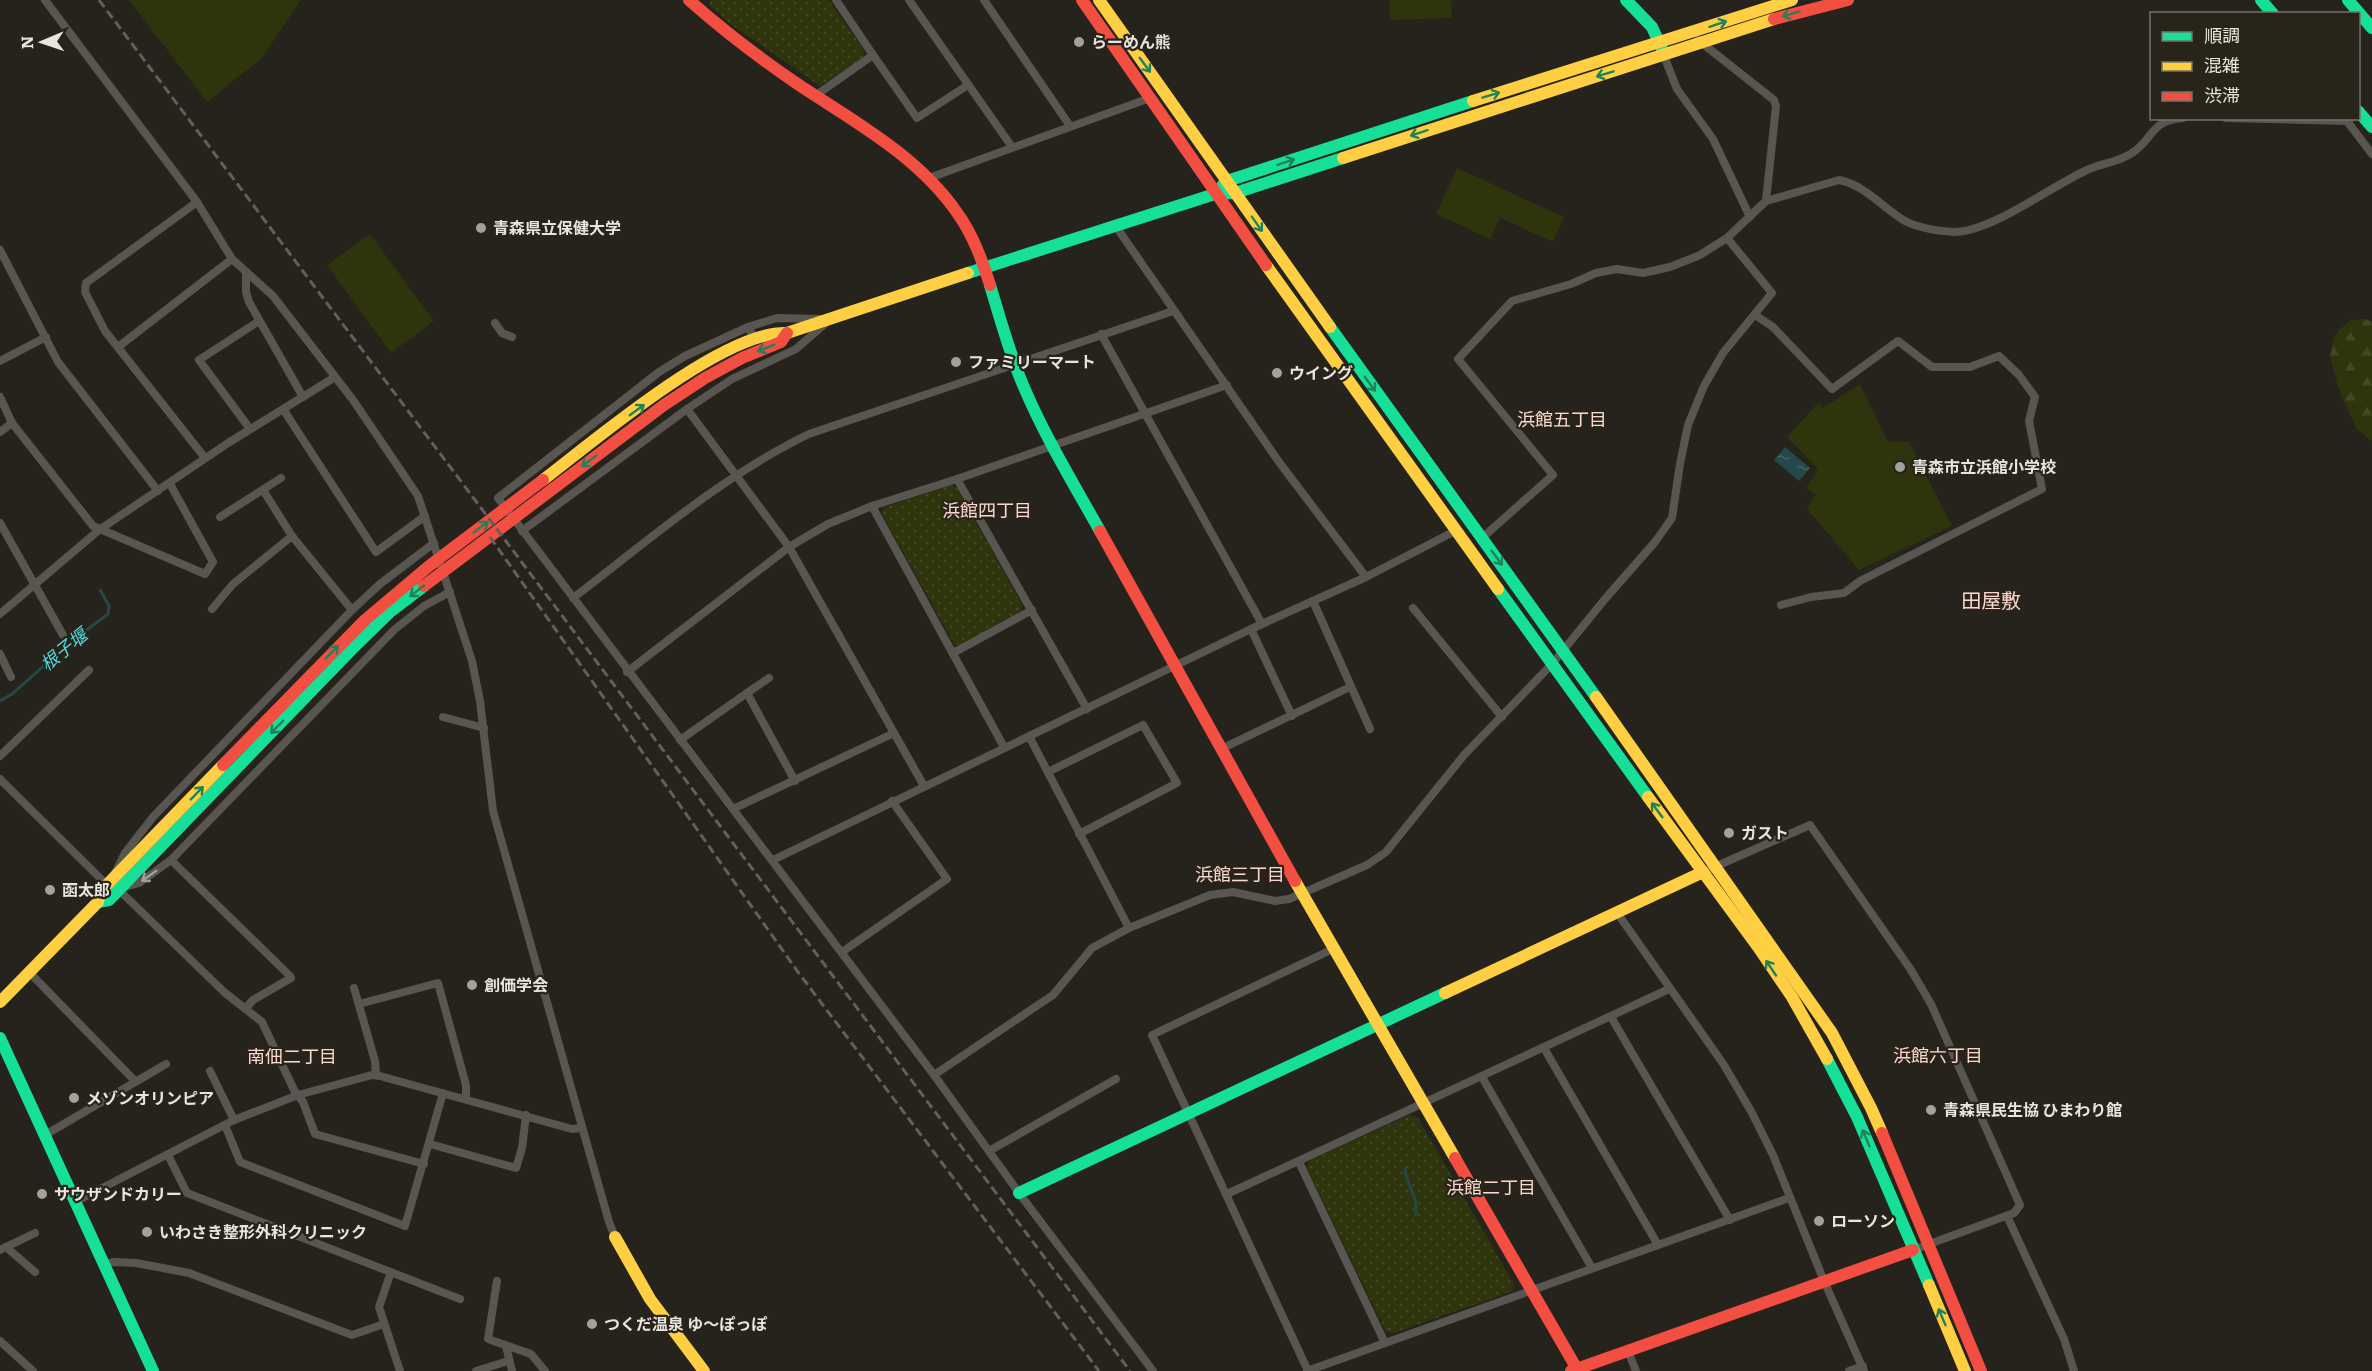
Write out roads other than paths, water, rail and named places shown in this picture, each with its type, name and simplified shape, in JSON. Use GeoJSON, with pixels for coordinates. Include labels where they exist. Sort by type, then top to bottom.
{"type":"FeatureCollection","features":[{"type":"Feature","properties":{"kind":"main road"},"geometry":{"type":"LineString","coordinates":[[1082,0],[1215,194],[1792,997],[1836,1074],[1857,1117],[1965,1371]]}},
{"type":"Feature","properties":{"kind":"main road"},"geometry":{"type":"LineString","coordinates":[[1099,0],[1832,1033],[1871,1108],[1981,1371]]}},
{"type":"Feature","properties":{"kind":"main road"},"geometry":{"type":"LineString","coordinates":[[1626,0],[1652,27],[1663,49]]}},
{"type":"Feature","properties":{"kind":"main road"},"geometry":{"type":"LineString","coordinates":[[740,353],[755,339],[777,331],[787,333],[1215,194],[1235,193],[1663,49],[1691,33],[1792,0]]}},
{"type":"Feature","properties":{"kind":"main road"},"geometry":{"type":"LineString","coordinates":[[1215,194],[1227,181],[1475,100],[1663,49],[1702,44],[1795,12],[1848,0]]}},
{"type":"Feature","properties":{"kind":"main road"},"geometry":{"type":"LineString","coordinates":[[2262,0],[2272,12]]}},
{"type":"Feature","properties":{"kind":"main road"},"geometry":{"type":"LineString","coordinates":[[2348,0],[2358,12]]}},
{"type":"Feature","properties":{"kind":"main road"},"geometry":{"type":"LineString","coordinates":[[693,1],[749,50],[903,155],[929,178],[959,216],[984,268],[1014,363],[1033,409],[1052,445],[1301,893],[1532,1289],[1574,1370],[1913,1250]]}},
{"type":"Feature","properties":{"kind":"main road"},"geometry":{"type":"LineString","coordinates":[[2360,14],[2372,28]]}},
{"type":"Feature","properties":{"kind":"main road"},"geometry":{"type":"LineString","coordinates":[[0,1002],[98,902],[100,892],[115,885],[160,840],[345,639],[383,602],[658,395],[698,368],[781,342],[787,333]]}},
{"type":"Feature","properties":{"kind":"main road"},"geometry":{"type":"LineString","coordinates":[[1019,1193],[1618,914],[1703,872]]}},
{"type":"Feature","properties":{"kind":"main road"},"geometry":{"type":"LineString","coordinates":[[0,1038],[153,1371]]}},
{"type":"Feature","properties":{"kind":"main road"},"geometry":{"type":"LineString","coordinates":[[615,1237],[650,1299],[704,1371]]}},
{"type":"Feature","properties":{"kind":"street"},"geometry":{"type":"LineString","coordinates":[[45,0],[197,202],[232,259],[273,296],[369,422],[418,496],[472,661],[484,728],[493,811],[581,1128],[615,1237]]}},
{"type":"Feature","properties":{"kind":"street"},"geometry":{"type":"LineString","coordinates":[[836,0],[917,118],[968,85]]}},
{"type":"Feature","properties":{"kind":"street"},"geometry":{"type":"LineString","coordinates":[[909,0],[1012,147]]}},
{"type":"Feature","properties":{"kind":"street"},"geometry":{"type":"LineString","coordinates":[[984,0],[1070,126]]}},
{"type":"Feature","properties":{"kind":"street"},"geometry":{"type":"LineString","coordinates":[[1691,33],[1774,100],[1776,106],[1766,201]]}},
{"type":"Feature","properties":{"kind":"street"},"geometry":{"type":"LineString","coordinates":[[1663,49],[1677,89],[1713,139],[1750,217]]}},
{"type":"Feature","properties":{"kind":"street"},"geometry":{"type":"LineString","coordinates":[[815,96],[873,55]]}},
{"type":"Feature","properties":{"kind":"street"},"geometry":{"type":"LineString","coordinates":[[929,178],[1150,98]]}},
{"type":"Feature","properties":{"kind":"street"},"geometry":{"type":"LineString","coordinates":[[1482,538],[1553,475],[1458,359],[1512,301],[1617,268],[1643,273],[1670,267],[1700,255],[1727,238],[1766,201],[1839,180],[1864,191],[1906,221],[1938,230],[1969,231],[2044,195],[2088,169],[2121,158],[2136,150],[2158,124],[2174,120]]}},
{"type":"Feature","properties":{"kind":"street"},"geometry":{"type":"LineString","coordinates":[[2357,120],[2372,154]]}},
{"type":"Feature","properties":{"kind":"street"},"geometry":{"type":"LineString","coordinates":[[197,202],[86,283],[85,292],[102,327],[205,458]]}},
{"type":"Feature","properties":{"kind":"street"},"geometry":{"type":"LineString","coordinates":[[1115,225],[1279,462],[1366,577]]}},
{"type":"Feature","properties":{"kind":"street"},"geometry":{"type":"LineString","coordinates":[[934,1075],[1053,995],[1092,948],[1129,928],[1210,895],[1233,892],[1275,901],[1289,899],[1367,864],[1386,852],[1464,754],[1552,664],[1655,542],[1672,518],[1688,425],[1704,386],[1723,353],[1772,292],[1727,238]]}},
{"type":"Feature","properties":{"kind":"street"},"geometry":{"type":"LineString","coordinates":[[0,250],[58,363],[158,491]]}},
{"type":"Feature","properties":{"kind":"street"},"geometry":{"type":"LineString","coordinates":[[118,348],[232,259]]}},
{"type":"Feature","properties":{"kind":"street"},"geometry":{"type":"LineString","coordinates":[[246,272],[246,292],[249,302],[303,397]]}},
{"type":"Feature","properties":{"kind":"street"},"geometry":{"type":"LineString","coordinates":[[573,598],[736,474],[769,453],[809,434],[1173,311]]}},
{"type":"Feature","properties":{"kind":"street"},"geometry":{"type":"LineString","coordinates":[[1755,315],[1773,327],[1832,389],[1898,341],[1932,367],[1970,367],[1999,356],[2019,375],[2035,397],[2029,421],[2042,489],[1860,581],[1844,593],[1811,597],[1781,605]]}},
{"type":"Feature","properties":{"kind":"street"},"geometry":{"type":"LineString","coordinates":[[831,319],[777,318],[748,327],[685,356],[659,372],[498,498],[627,672],[842,952],[1153,1371]]}},
{"type":"Feature","properties":{"kind":"street"},"geometry":{"type":"LineString","coordinates":[[522,531],[687,409],[732,379],[796,349],[831,319]]}},
{"type":"Feature","properties":{"kind":"street"},"geometry":{"type":"LineString","coordinates":[[250,429],[199,360],[259,321]]}},
{"type":"Feature","properties":{"kind":"street"},"geometry":{"type":"LineString","coordinates":[[495,323],[502,333],[512,337]]}},
{"type":"Feature","properties":{"kind":"street"},"geometry":{"type":"LineString","coordinates":[[748,327],[755,339]]}},
{"type":"Feature","properties":{"kind":"street"},"geometry":{"type":"LineString","coordinates":[[1101,334],[1262,624]]}},
{"type":"Feature","properties":{"kind":"street"},"geometry":{"type":"LineString","coordinates":[[0,362],[46,337]]}},
{"type":"Feature","properties":{"kind":"street"},"geometry":{"type":"LineString","coordinates":[[0,614],[99,530],[170,484],[205,458],[335,377]]}},
{"type":"Feature","properties":{"kind":"street"},"geometry":{"type":"LineString","coordinates":[[627,672],[789,547],[828,524],[872,506],[957,479],[1227,385]]}},
{"type":"Feature","properties":{"kind":"street"},"geometry":{"type":"LineString","coordinates":[[0,397],[12,423],[88,520],[99,530],[205,574],[213,562],[170,484]]}},
{"type":"Feature","properties":{"kind":"street"},"geometry":{"type":"LineString","coordinates":[[283,409],[376,552],[425,516]]}},
{"type":"Feature","properties":{"kind":"street"},"geometry":{"type":"LineString","coordinates":[[687,409],[789,547],[924,786]]}},
{"type":"Feature","properties":{"kind":"street"},"geometry":{"type":"LineString","coordinates":[[0,432],[12,423]]}},
{"type":"Feature","properties":{"kind":"street"},"geometry":{"type":"LineString","coordinates":[[220,517],[281,478]]}},
{"type":"Feature","properties":{"kind":"street"},"geometry":{"type":"LineString","coordinates":[[957,479],[1087,709]]}},
{"type":"Feature","properties":{"kind":"street"},"geometry":{"type":"LineString","coordinates":[[263,490],[292,536],[352,610]]}},
{"type":"Feature","properties":{"kind":"street"},"geometry":{"type":"LineString","coordinates":[[872,506],[1004,747]]}},
{"type":"Feature","properties":{"kind":"street"},"geometry":{"type":"LineString","coordinates":[[0,523],[63,635]]}},
{"type":"Feature","properties":{"kind":"street"},"geometry":{"type":"LineString","coordinates":[[772,860],[1251,629],[1366,577],[1457,530]]}},
{"type":"Feature","properties":{"kind":"street"},"geometry":{"type":"LineString","coordinates":[[212,609],[232,584],[292,536]]}},
{"type":"Feature","properties":{"kind":"street"},"geometry":{"type":"LineString","coordinates":[[115,885],[125,853],[153,817],[352,610],[380,584],[434,543]]}},
{"type":"Feature","properties":{"kind":"street"},"geometry":{"type":"LineString","coordinates":[[115,885],[139,883],[171,860],[394,630],[424,606],[450,592]]}},
{"type":"Feature","properties":{"kind":"street"},"geometry":{"type":"LineString","coordinates":[[1313,601],[1370,729]]}},
{"type":"Feature","properties":{"kind":"street"},"geometry":{"type":"LineString","coordinates":[[1413,608],[1502,717]]}},
{"type":"Feature","properties":{"kind":"street"},"geometry":{"type":"LineString","coordinates":[[953,653],[1032,610]]}},
{"type":"Feature","properties":{"kind":"street"},"geometry":{"type":"LineString","coordinates":[[1251,629],[1292,716]]}},
{"type":"Feature","properties":{"kind":"street"},"geometry":{"type":"LineString","coordinates":[[0,654],[11,677]]}},
{"type":"Feature","properties":{"kind":"street"},"geometry":{"type":"LineString","coordinates":[[0,756],[89,670]]}},
{"type":"Feature","properties":{"kind":"street"},"geometry":{"type":"LineString","coordinates":[[680,740],[769,678]]}},
{"type":"Feature","properties":{"kind":"street"},"geometry":{"type":"LineString","coordinates":[[1221,749],[1350,687]]}},
{"type":"Feature","properties":{"kind":"street"},"geometry":{"type":"LineString","coordinates":[[747,693],[795,781]]}},
{"type":"Feature","properties":{"kind":"street"},"geometry":{"type":"LineString","coordinates":[[443,717],[484,728]]}},
{"type":"Feature","properties":{"kind":"street"},"geometry":{"type":"LineString","coordinates":[[1048,772],[1143,725],[1177,783],[1079,834]]}},
{"type":"Feature","properties":{"kind":"street"},"geometry":{"type":"LineString","coordinates":[[733,809],[894,733]]}},
{"type":"Feature","properties":{"kind":"street"},"geometry":{"type":"LineString","coordinates":[[1029,736],[1129,928]]}},
{"type":"Feature","properties":{"kind":"street"},"geometry":{"type":"LineString","coordinates":[[0,779],[115,885],[224,992],[266,1026],[294,1089],[303,1102],[315,1134],[424,1164]]}},
{"type":"Feature","properties":{"kind":"street"},"geometry":{"type":"LineString","coordinates":[[842,952],[947,879],[892,801]]}},
{"type":"Feature","properties":{"kind":"street"},"geometry":{"type":"LineString","coordinates":[[1703,872],[1810,825],[1911,970],[1931,1004],[2019,1199],[2018,1209],[2007,1216],[1913,1250]]}},
{"type":"Feature","properties":{"kind":"street"},"geometry":{"type":"LineString","coordinates":[[171,860],[290,975],[291,978],[253,1000],[246,1008]]}},
{"type":"Feature","properties":{"kind":"street"},"geometry":{"type":"LineString","coordinates":[[1618,914],[1724,1065],[1752,1113],[1773,1155],[1789,1198],[1863,1369],[1850,1371]]}},
{"type":"Feature","properties":{"kind":"street"},"geometry":{"type":"LineString","coordinates":[[1333,949],[1152,1035],[1308,1371],[1789,1198]]}},
{"type":"Feature","properties":{"kind":"street"},"geometry":{"type":"LineString","coordinates":[[29,972],[135,1081]]}},
{"type":"Feature","properties":{"kind":"street"},"geometry":{"type":"LineString","coordinates":[[359,1004],[438,983],[466,1085],[466,1099]]}},
{"type":"Feature","properties":{"kind":"street"},"geometry":{"type":"LineString","coordinates":[[354,988],[375,1061],[376,1075]]}},
{"type":"Feature","properties":{"kind":"street"},"geometry":{"type":"LineString","coordinates":[[1227,1194],[1669,989]]}},
{"type":"Feature","properties":{"kind":"street"},"geometry":{"type":"LineString","coordinates":[[1611,1017],[1730,1220]]}},
{"type":"Feature","properties":{"kind":"street"},"geometry":{"type":"LineString","coordinates":[[1544,1048],[1658,1245]]}},
{"type":"Feature","properties":{"kind":"street"},"geometry":{"type":"LineString","coordinates":[[45,1136],[166,1064]]}},
{"type":"Feature","properties":{"kind":"street"},"geometry":{"type":"LineString","coordinates":[[210,1071],[234,1120]]}},
{"type":"Feature","properties":{"kind":"street"},"geometry":{"type":"LineString","coordinates":[[75,1202],[234,1120],[298,1095],[376,1075],[572,1129],[581,1128]]}},
{"type":"Feature","properties":{"kind":"street"},"geometry":{"type":"LineString","coordinates":[[1482,1077],[1592,1268]]}},
{"type":"Feature","properties":{"kind":"street"},"geometry":{"type":"LineString","coordinates":[[989,1151],[1116,1079]]}},
{"type":"Feature","properties":{"kind":"street"},"geometry":{"type":"LineString","coordinates":[[225,1125],[240,1162],[405,1226],[443,1093]]}},
{"type":"Feature","properties":{"kind":"street"},"geometry":{"type":"LineString","coordinates":[[430,1144],[516,1168],[522,1148],[526,1115]]}},
{"type":"Feature","properties":{"kind":"street"},"geometry":{"type":"LineString","coordinates":[[168,1155],[188,1193],[460,1299]]}},
{"type":"Feature","properties":{"kind":"street"},"geometry":{"type":"LineString","coordinates":[[1299,1162],[1385,1343]]}},
{"type":"Feature","properties":{"kind":"street"},"geometry":{"type":"LineString","coordinates":[[2007,1216],[2064,1339],[2074,1371]]}},
{"type":"Feature","properties":{"kind":"street"},"geometry":{"type":"LineString","coordinates":[[34,1272],[3,1248],[35,1233]]}},
{"type":"Feature","properties":{"kind":"street"},"geometry":{"type":"LineString","coordinates":[[104,1264],[136,1263],[189,1273],[352,1335],[384,1324]]}},
{"type":"Feature","properties":{"kind":"street"},"geometry":{"type":"LineString","coordinates":[[391,1272],[379,1304],[400,1371]]}},
{"type":"Feature","properties":{"kind":"street"},"geometry":{"type":"LineString","coordinates":[[497,1281],[488,1339],[531,1354],[544,1371]]}},
{"type":"Feature","properties":{"kind":"street"},"geometry":{"type":"LineString","coordinates":[[0,1341],[33,1371]]}},
{"type":"Feature","properties":{"kind":"street"},"geometry":{"type":"LineString","coordinates":[[506,1346],[512,1371]]}},
{"type":"Feature","properties":{"kind":"street"},"geometry":{"type":"LineString","coordinates":[[1628,1351],[1636,1371]]}},
{"type":"Feature","properties":{"kind":"street"},"geometry":{"type":"LineString","coordinates":[[477,1371],[508,1361]]}},
{"type":"Feature","properties":{"kind":"water"},"geometry":{"type":"Polygon","coordinates":[[[1785,447],[1810,468],[1799,481],[1774,460],[1785,447]]]}},
{"type":"Feature","properties":{"kind":"waterway","name":"根子堰"},"geometry":{"type":"LineString","coordinates":[[0,701],[12,694],[72,641],[108,614],[109,606],[100,590]]}},
{"type":"Feature","properties":{"kind":"waterway"},"geometry":{"type":"LineString","coordinates":[[1405,1169],[1414,1196],[1416,1215]]}},
{"type":"Feature","properties":{"kind":"railway"},"geometry":{"type":"LineString","coordinates":[[99,0],[1130,1371]]}},
{"type":"Feature","properties":{"kind":"railway"},"geometry":{"type":"LineString","coordinates":[[490,537],[798,972],[1099,1371]]}},
{"type":"Feature","properties":{"kind":"place","name":"らーめん熊"},"geometry":{"type":"Point","coordinates":[1079,42]}},
{"type":"Feature","properties":{"kind":"place","name":"青森県立保健大学"},"geometry":{"type":"Point","coordinates":[481,228]}},
{"type":"Feature","properties":{"kind":"place","name":"ファミリーマート"},"geometry":{"type":"Point","coordinates":[956,362]}},
{"type":"Feature","properties":{"kind":"place","name":"ウイング"},"geometry":{"type":"Point","coordinates":[1277,373]}},
{"type":"Feature","properties":{"kind":"place","name":"青森市立浜館小学校"},"geometry":{"type":"Point","coordinates":[1900,467]}},
{"type":"Feature","properties":{"kind":"place","name":"ガスト"},"geometry":{"type":"Point","coordinates":[1729,833]}},
{"type":"Feature","properties":{"kind":"place","name":"函太郎"},"geometry":{"type":"Point","coordinates":[50,890]}},
{"type":"Feature","properties":{"kind":"place","name":"創価学会"},"geometry":{"type":"Point","coordinates":[472,985]}},
{"type":"Feature","properties":{"kind":"place","name":"メゾンオリンピア"},"geometry":{"type":"Point","coordinates":[74,1098]}},
{"type":"Feature","properties":{"kind":"place","name":"青森県民生協 ひまわり館"},"geometry":{"type":"Point","coordinates":[1931,1110]}},
{"type":"Feature","properties":{"kind":"place","name":"サウザンドカリー"},"geometry":{"type":"Point","coordinates":[42,1194]}},
{"type":"Feature","properties":{"kind":"place","name":"ローソン"},"geometry":{"type":"Point","coordinates":[1819,1221]}},
{"type":"Feature","properties":{"kind":"place","name":"いわさき整形外科クリニック"},"geometry":{"type":"Point","coordinates":[147,1232]}},
{"type":"Feature","properties":{"kind":"place","name":"つくだ温泉 ゆ～ぽっぽ"},"geometry":{"type":"Point","coordinates":[592,1324]}},
{"type":"Feature","properties":{"kind":"district","name":"浜館五丁目"},"geometry":{"type":"Point","coordinates":[1562,420]}},
{"type":"Feature","properties":{"kind":"district","name":"浜館四丁目"},"geometry":{"type":"Point","coordinates":[987,511]}},
{"type":"Feature","properties":{"kind":"district","name":"田屋敷"},"geometry":{"type":"Point","coordinates":[1991,601]}},
{"type":"Feature","properties":{"kind":"district","name":"浜館三丁目"},"geometry":{"type":"Point","coordinates":[1240,875]}},
{"type":"Feature","properties":{"kind":"district","name":"浜館六丁目"},"geometry":{"type":"Point","coordinates":[1938,1056]}},
{"type":"Feature","properties":{"kind":"district","name":"南佃二丁目"},"geometry":{"type":"Point","coordinates":[292,1057]}},
{"type":"Feature","properties":{"kind":"district","name":"浜館二丁目"},"geometry":{"type":"Point","coordinates":[1491,1188]}}]}
